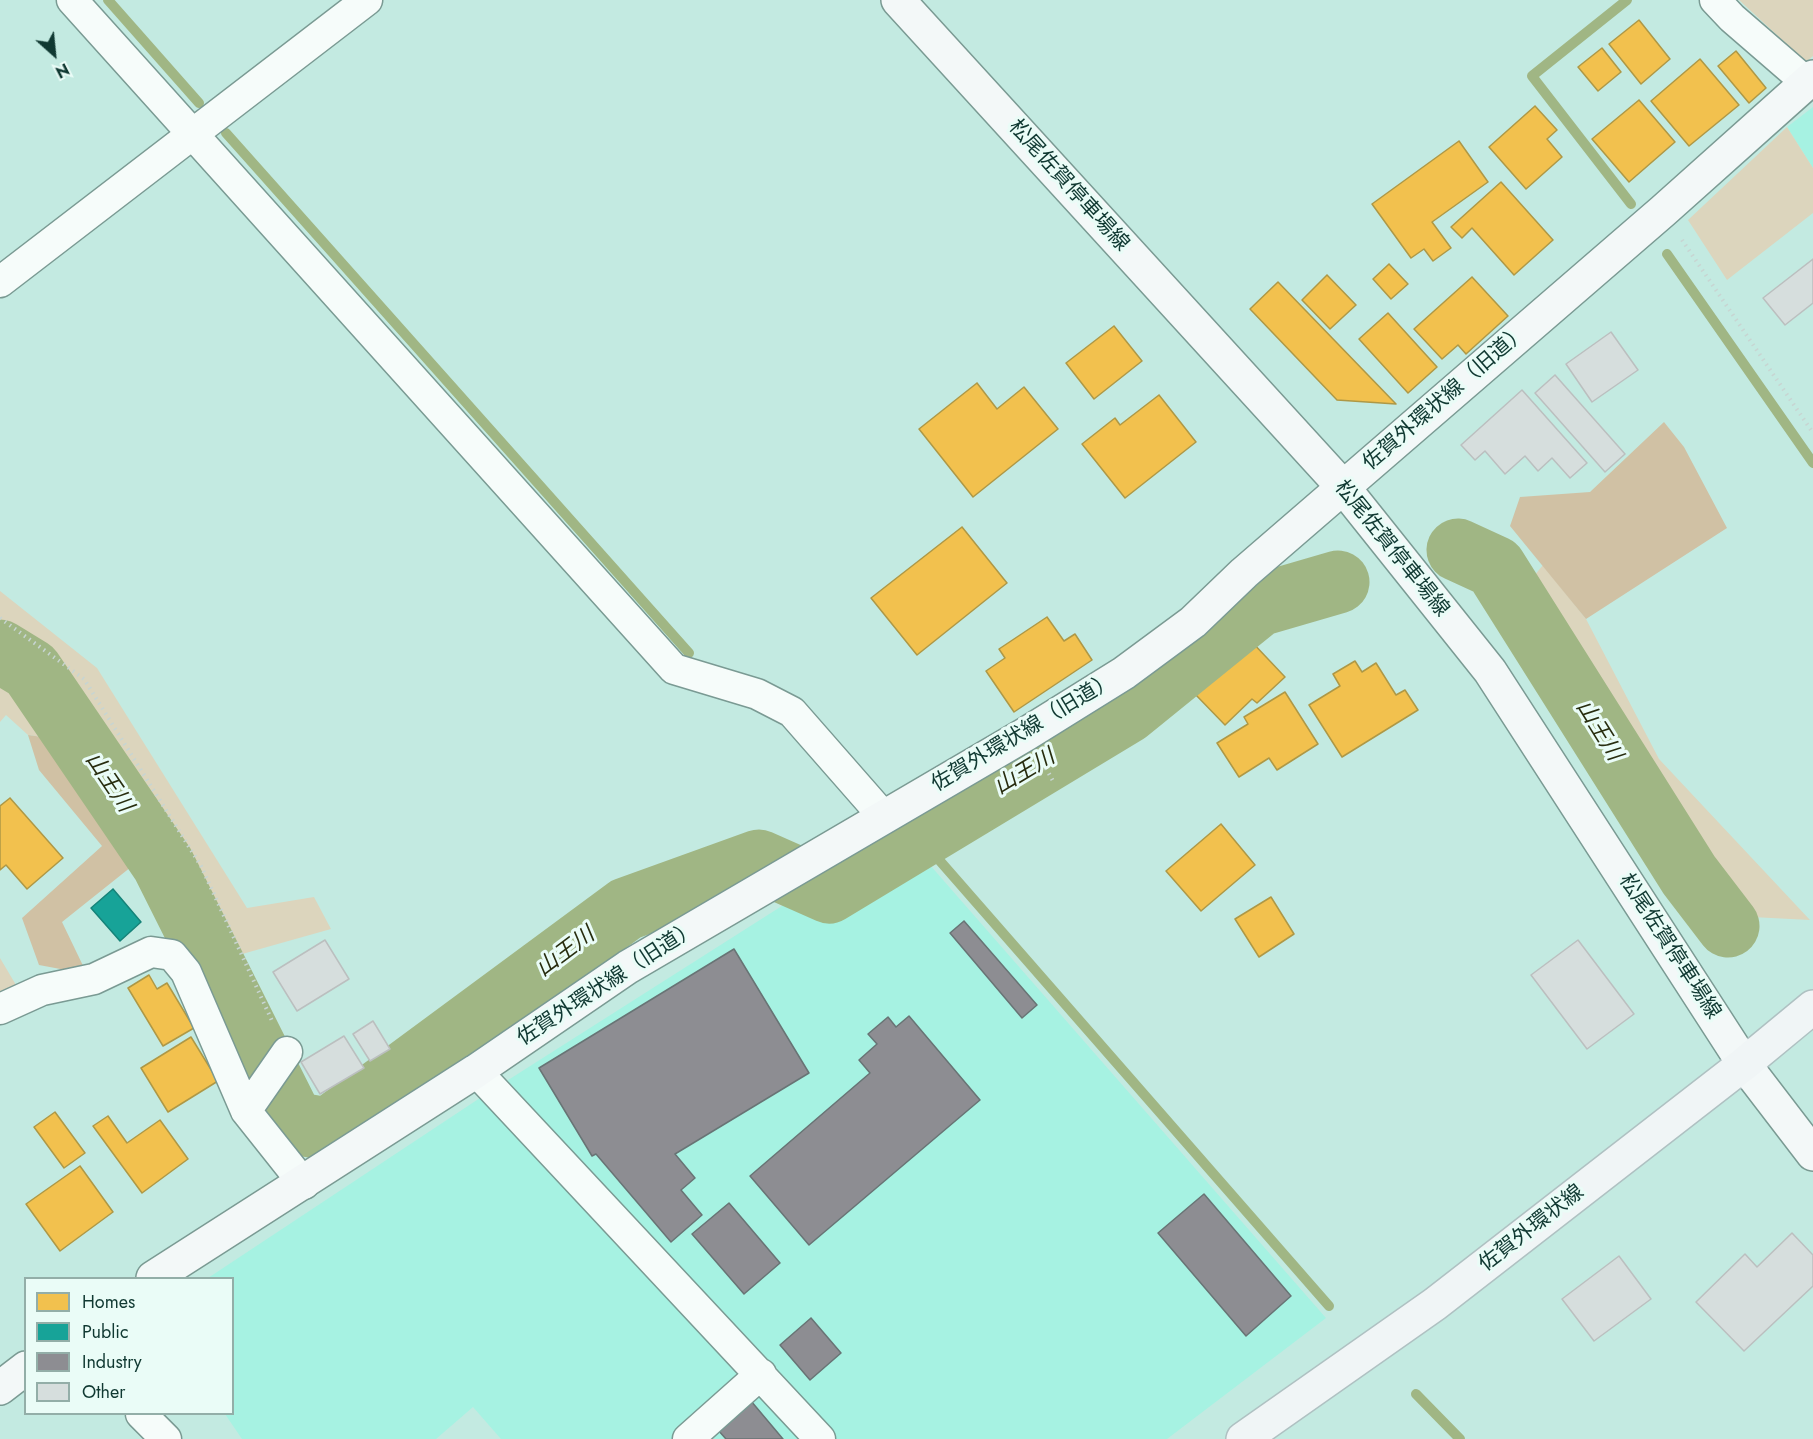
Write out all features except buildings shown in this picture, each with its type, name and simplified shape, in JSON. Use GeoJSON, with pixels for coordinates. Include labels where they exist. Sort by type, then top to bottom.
{"type":"FeatureCollection","features":[{"type":"Feature","properties":{"kind":"main road","name":"佐賀外環状線"},"geometry":{"type":"LineString","coordinates":[[1243,1439],[1435,1304],[1744,1064],[1813,1007]]}},
{"type":"Feature","properties":{"kind":"street"},"geometry":{"type":"LineString","coordinates":[[72,0],[674,669],[757,694],[792,712],[884,817]]}},
{"type":"Feature","properties":{"kind":"street"},"geometry":{"type":"LineString","coordinates":[[0,282],[367,0]]}},
{"type":"Feature","properties":{"kind":"street","name":"松尾佐賀停車場線"},"geometry":{"type":"LineString","coordinates":[[898,0],[1343,487],[1490,671],[1744,1064],[1813,1154]]}},
{"type":"Feature","properties":{"kind":"street"},"geometry":{"type":"LineString","coordinates":[[1715,0],[1732,18],[1809,79]]}},
{"type":"Feature","properties":{"kind":"street","name":"佐賀外環状線（旧道）"},"geometry":{"type":"LineString","coordinates":[[155,1277],[304,1184],[476,1071],[628,967],[1124,673],[1192,622],[1343,487],[1663,211],[1809,79]]}},
{"type":"Feature","properties":{"kind":"street"},"geometry":{"type":"LineString","coordinates":[[0,1009],[42,990],[94,979],[151,952],[172,956],[186,972],[246,1111],[304,1184]]}},
{"type":"Feature","properties":{"kind":"street"},"geometry":{"type":"LineString","coordinates":[[246,1111],[286,1052]]}},
{"type":"Feature","properties":{"kind":"street"},"geometry":{"type":"LineString","coordinates":[[476,1071],[820,1439]]}},
{"type":"Feature","properties":{"kind":"street"},"geometry":{"type":"LineString","coordinates":[[0,1388],[24,1370]]}},
{"type":"Feature","properties":{"kind":"street"},"geometry":{"type":"LineString","coordinates":[[688,1439],[761,1374]]}},
{"type":"Feature","properties":{"kind":"street"},"geometry":{"type":"LineString","coordinates":[[143,1415],[165,1439]]}},
{"type":"Feature","properties":{"kind":"path"},"geometry":{"type":"LineString","coordinates":[[1663,211],[1813,433]]}},
{"type":"Feature","properties":{"kind":"path"},"geometry":{"type":"LineString","coordinates":[[0,618],[84,679],[201,866],[286,1052]]}},
{"type":"Feature","properties":{"kind":"shaded area"},"geometry":{"type":"Polygon","coordinates":[[[1739,0],[1813,0],[1813,56],[1806,62],[1739,0]]]}},
{"type":"Feature","properties":{"kind":"shaded area"},"geometry":{"type":"Polygon","coordinates":[[[1813,107],[1813,168],[1787,127],[1813,107]]]}},
{"type":"Feature","properties":{"kind":"shaded area"},"geometry":{"type":"Polygon","coordinates":[[[1787,127],[1813,168],[1813,213],[1727,280],[1688,220],[1787,127]]]}},
{"type":"Feature","properties":{"kind":"shaded area"},"geometry":{"type":"Polygon","coordinates":[[[1664,422],[1684,447],[1727,528],[1586,619],[1510,526],[1520,497],[1590,492],[1664,422]]]}},
{"type":"Feature","properties":{"kind":"shaded area"},"geometry":{"type":"Polygon","coordinates":[[[1543,565],[1586,619],[1659,759],[1810,920],[1752,917],[1656,797],[1525,587],[1543,565]]]}},
{"type":"Feature","properties":{"kind":"shaded area"},"geometry":{"type":"Polygon","coordinates":[[[0,591],[97,668],[247,908],[314,897],[331,929],[228,958],[107,734],[50,671],[0,637],[0,591]]]}},
{"type":"Feature","properties":{"kind":"shaded area"},"geometry":{"type":"Polygon","coordinates":[[[0,668],[22,682],[64,740],[28,735],[6,715],[0,722],[0,668]]]}},
{"type":"Feature","properties":{"kind":"shaded area"},"geometry":{"type":"Polygon","coordinates":[[[28,735],[64,740],[136,863],[62,922],[87,974],[39,965],[22,918],[102,846],[39,770],[28,735]]]}},
{"type":"Feature","properties":{"kind":"shaded area"},"geometry":{"type":"Polygon","coordinates":[[[923,857],[1326,1318],[1167,1439],[501,1439],[473,1407],[436,1439],[242,1439],[226,1415],[234,1415],[234,1277],[210,1277],[483,1096],[785,904],[817,918],[923,857]]]}},
{"type":"Feature","properties":{"kind":"shaded area"},"geometry":{"type":"Polygon","coordinates":[[[0,958],[16,985],[0,993],[0,958]]]}},
{"type":"Feature","properties":{"kind":"waterway"},"geometry":{"type":"LineString","coordinates":[[108,0],[199,103]]}},
{"type":"Feature","properties":{"kind":"waterway"},"geometry":{"type":"LineString","coordinates":[[1627,0],[1532,76],[1631,204]]}},
{"type":"Feature","properties":{"kind":"waterway"},"geometry":{"type":"LineString","coordinates":[[226,133],[689,653]]}},
{"type":"Feature","properties":{"kind":"waterway"},"geometry":{"type":"LineString","coordinates":[[1667,254],[1813,463]]}},
{"type":"Feature","properties":{"kind":"waterway","name":"山王川"},"geometry":{"type":"LineString","coordinates":[[1458,550],[1495,567],[1689,875],[1728,926]]}},
{"type":"Feature","properties":{"kind":"waterway","name":"山王川"},"geometry":{"type":"LineString","coordinates":[[0,651],[31,670],[163,864],[293,1123],[328,1129],[626,909],[759,861],[829,892],[1127,712],[1259,605],[1338,582]]}},
{"type":"Feature","properties":{"kind":"waterway"},"geometry":{"type":"LineString","coordinates":[[919,837],[1329,1306]]}},
{"type":"Feature","properties":{"kind":"waterway"},"geometry":{"type":"LineString","coordinates":[[1416,1394],[1460,1439]]}}]}
